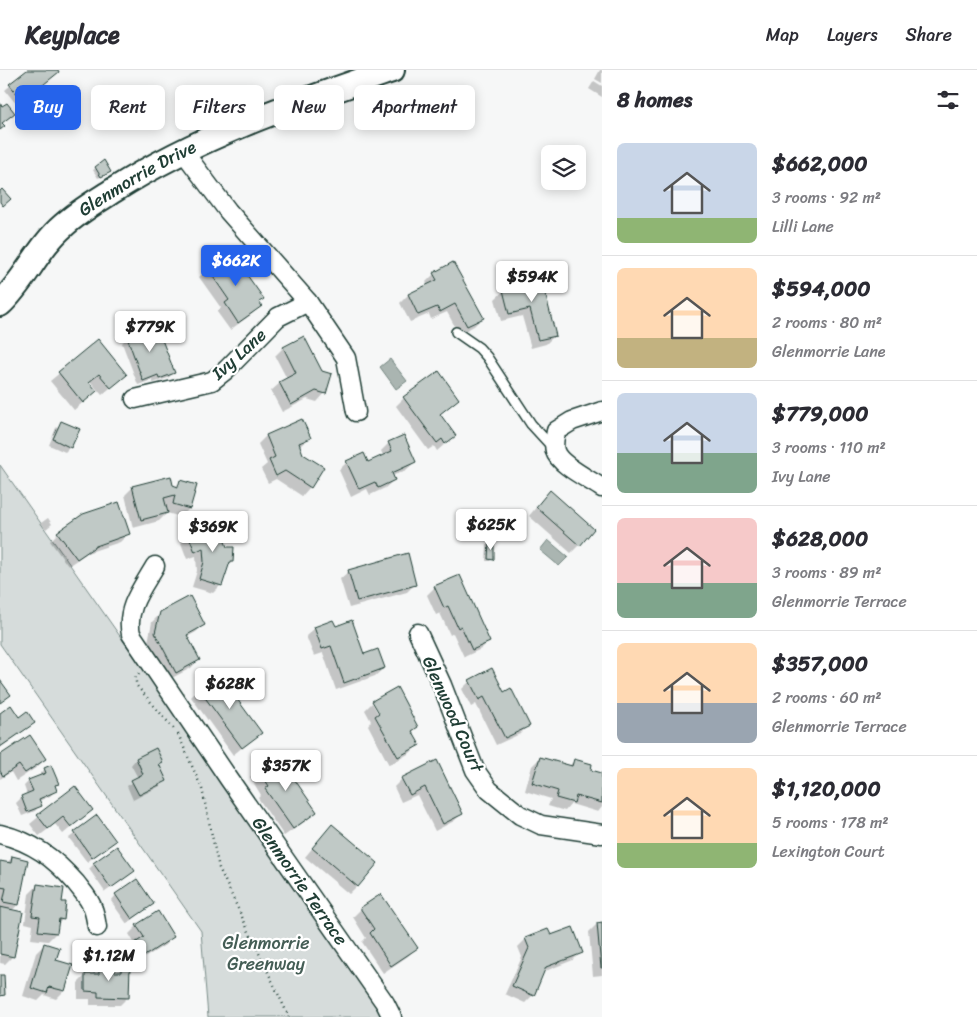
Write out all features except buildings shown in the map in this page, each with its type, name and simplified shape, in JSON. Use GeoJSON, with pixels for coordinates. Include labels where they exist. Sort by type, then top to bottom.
{"type":"FeatureCollection","features":[{"type":"Feature","properties":{"kind":"street","name":"Glenmorrie Drive"},"geometry":{"type":"LineString","coordinates":[[0,304],[10,295],[52,237],[63,225],[132,178],[183,151],[270,112],[392,70]]}},
{"type":"Feature","properties":{"kind":"street"},"geometry":{"type":"LineString","coordinates":[[183,151],[228,211],[308,302],[346,358],[356,412]]}},
{"type":"Feature","properties":{"kind":"street","name":"Ivy Lane"},"geometry":{"type":"LineString","coordinates":[[134,399],[212,381],[226,370],[278,317],[308,302]]}},
{"type":"Feature","properties":{"kind":"street"},"geometry":{"type":"LineString","coordinates":[[602,411],[572,420],[556,431],[554,441],[554,450],[559,460],[602,488]]}},
{"type":"Feature","properties":{"kind":"street","name":"Glenmorrie Terrace"},"geometry":{"type":"LineString","coordinates":[[155,566],[132,606],[131,634],[234,787],[385,1003],[392,1017]]}},
{"type":"Feature","properties":{"kind":"street","name":"Glenwood Court"},"geometry":{"type":"LineString","coordinates":[[418,632],[442,686],[475,770],[489,790],[520,816],[541,825],[602,834]]}},
{"type":"Feature","properties":{"kind":"street"},"geometry":{"type":"LineString","coordinates":[[0,834],[18,838],[34,846],[61,867],[86,896],[93,909],[97,928]]}},
{"type":"Feature","properties":{"kind":"lane"},"geometry":{"type":"LineString","coordinates":[[456,332],[479,348],[487,357],[531,424],[554,450]]}},
{"type":"Feature","properties":{"kind":"path"},"geometry":{"type":"LineString","coordinates":[[151,663],[137,674],[135,682],[177,733],[202,789],[219,868],[289,1017]]}},
{"type":"Feature","properties":{"kind":"green space","name":"Glenmorrie Greenway"},"geometry":{"type":"Polygon","coordinates":[[[0,465],[387,1017],[208,1017],[201,931],[0,644],[0,465]]]}},
{"type":"Feature","properties":{"kind":"shaded area"},"geometry":{"type":"Polygon","coordinates":[[[390,359],[407,381],[396,389],[380,367],[390,359]]]}},
{"type":"Feature","properties":{"kind":"shaded area"},"geometry":{"type":"Polygon","coordinates":[[[548,540],[568,557],[559,566],[540,550],[548,540]]]}}]}
